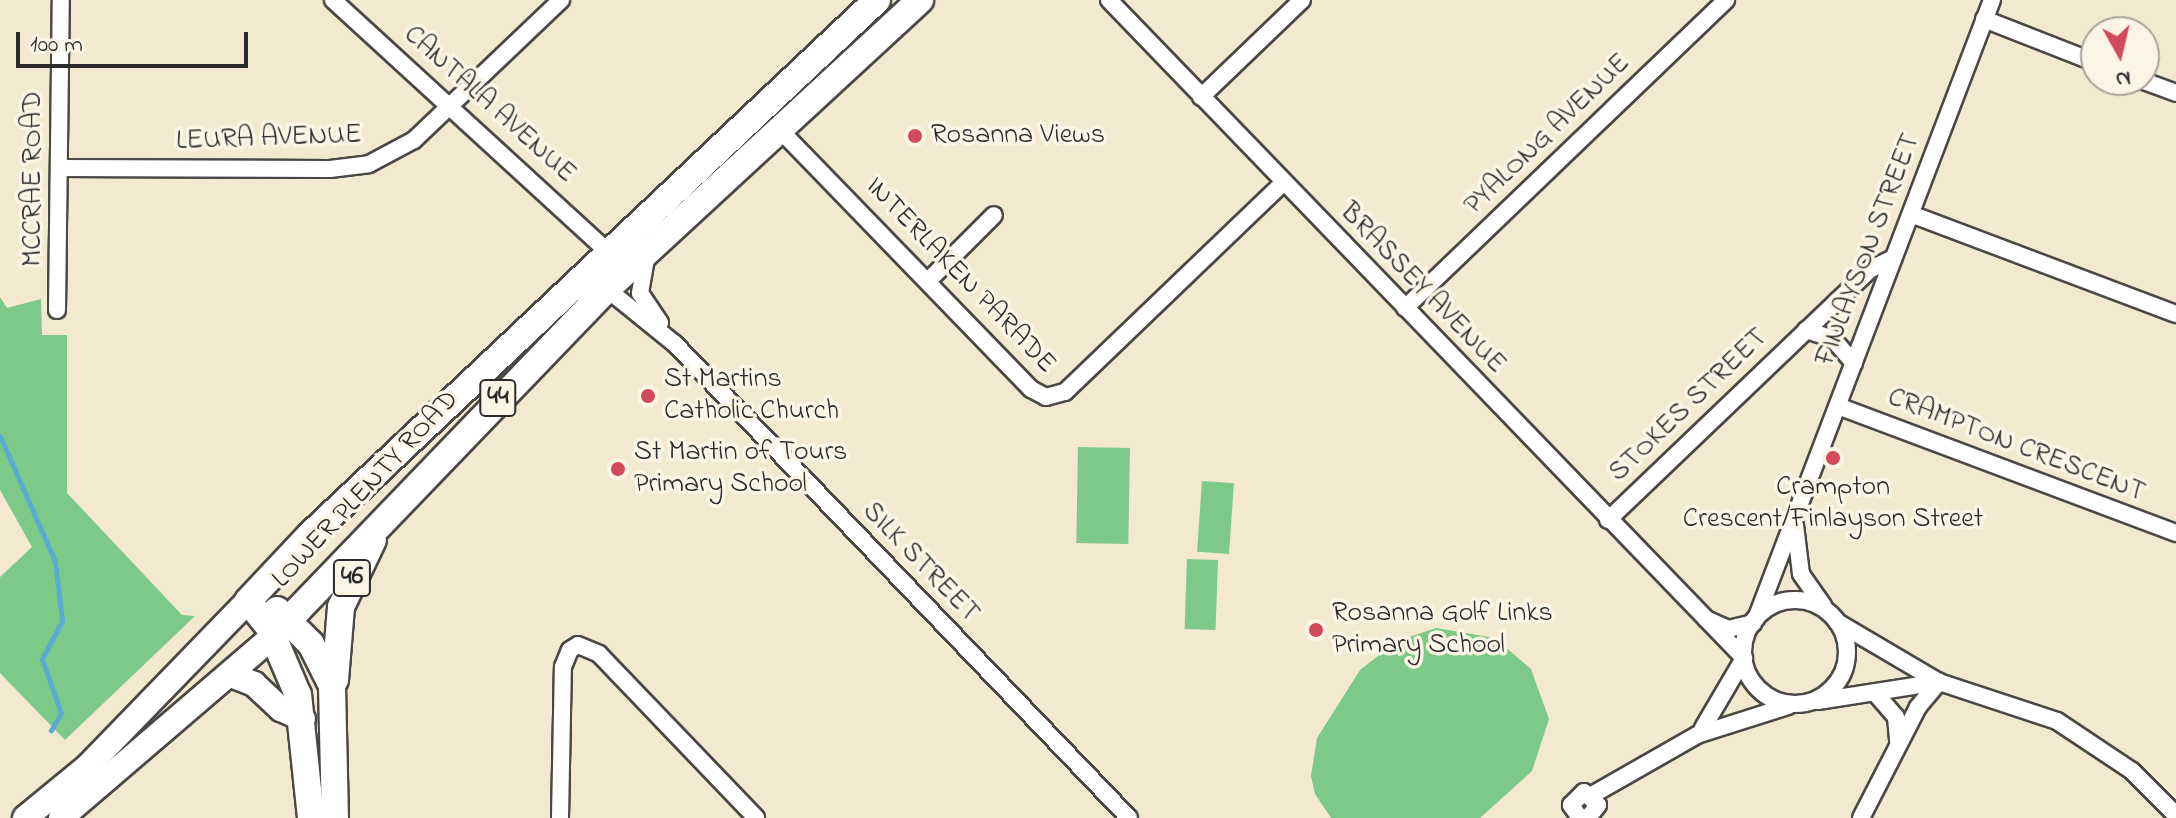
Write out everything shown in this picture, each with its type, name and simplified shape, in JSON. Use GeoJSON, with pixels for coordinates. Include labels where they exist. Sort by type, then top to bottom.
{"type":"FeatureCollection","features":[{"type":"Feature","properties":{"kind":"highway","name":"44"},"geometry":{"type":"LineString","coordinates":[[837,39],[862,0]]}},
{"type":"Feature","properties":{"kind":"highway","name":"LOWER PLENTY ROAD"},"geometry":{"type":"LineString","coordinates":[[253,596],[607,251],[877,0]]}},
{"type":"Feature","properties":{"kind":"highway","name":"LOWER PLENTY ROAD"},"geometry":{"type":"LineString","coordinates":[[280,628],[328,573],[607,289],[920,0]]}},
{"type":"Feature","properties":{"kind":"highway","name":"46"},"geometry":{"type":"LineString","coordinates":[[335,818],[335,713],[341,607],[391,509]]}},
{"type":"Feature","properties":{"kind":"highway"},"geometry":{"type":"LineString","coordinates":[[282,565],[295,586],[328,573]]}},
{"type":"Feature","properties":{"kind":"highway","name":"46"},"geometry":{"type":"LineString","coordinates":[[253,596],[280,628],[325,665],[335,713]]}},
{"type":"Feature","properties":{"kind":"highway","name":"46"},"geometry":{"type":"LineString","coordinates":[[280,628],[303,719],[311,818]]}},
{"type":"Feature","properties":{"kind":"main road","name":"LOWER PLENTY ROAD"},"geometry":{"type":"LineString","coordinates":[[25,818],[87,767],[253,596]]}},
{"type":"Feature","properties":{"kind":"main road","name":"LOWER PLENTY ROAD"},"geometry":{"type":"LineString","coordinates":[[61,818],[231,675],[280,628]]}},
{"type":"Feature","properties":{"kind":"main road"},"geometry":{"type":"LineString","coordinates":[[231,675],[254,684],[281,709],[303,719]]}},
{"type":"Feature","properties":{"kind":"street","name":"MCCRAE ROAD"},"geometry":{"type":"LineString","coordinates":[[57,310],[61,0]]}},
{"type":"Feature","properties":{"kind":"street","name":"CANTALA AVENUE"},"geometry":{"type":"LineString","coordinates":[[333,0],[607,251]]}},
{"type":"Feature","properties":{"kind":"street","name":"LEURA AVENUE"},"geometry":{"type":"LineString","coordinates":[[60,168],[357,167],[403,148],[561,0]]}},
{"type":"Feature","properties":{"kind":"street","name":"BRASSEY AVENUE"},"geometry":{"type":"LineString","coordinates":[[1109,0],[1698,614],[1744,658]]}},
{"type":"Feature","properties":{"kind":"street"},"geometry":{"type":"LineString","coordinates":[[1201,97],[1302,0]]}},
{"type":"Feature","properties":{"kind":"street","name":"PYALONG AVENUE"},"geometry":{"type":"LineString","coordinates":[[1405,308],[1726,0]]}},
{"type":"Feature","properties":{"kind":"street","name":"FINLAYSON STREET"},"geometry":{"type":"LineString","coordinates":[[1755,621],[1992,0]]}},
{"type":"Feature","properties":{"kind":"street"},"geometry":{"type":"LineString","coordinates":[[1984,19],[2080,57]]}},
{"type":"Feature","properties":{"kind":"street","name":"INTERLAKEN PARADE"},"geometry":{"type":"LineString","coordinates":[[780,130],[1036,394],[1060,396],[1284,182]]}},
{"type":"Feature","properties":{"kind":"street"},"geometry":{"type":"LineString","coordinates":[[1911,214],[2176,314]]}},
{"type":"Feature","properties":{"kind":"street"},"geometry":{"type":"LineString","coordinates":[[928,281],[994,215]]}},
{"type":"Feature","properties":{"kind":"street","name":"SILK STREET"},"geometry":{"type":"LineString","coordinates":[[648,252],[640,293],[675,344]]}},
{"type":"Feature","properties":{"kind":"street","name":"STOKES STREET"},"geometry":{"type":"LineString","coordinates":[[1608,520],[1871,269],[1894,258]]}},
{"type":"Feature","properties":{"kind":"street","name":"SILK STREET"},"geometry":{"type":"LineString","coordinates":[[607,289],[675,344],[1129,818]]}},
{"type":"Feature","properties":{"kind":"street","name":"STOKES STREET"},"geometry":{"type":"LineString","coordinates":[[1806,330],[1833,339],[1854,363]]}},
{"type":"Feature","properties":{"kind":"street","name":"CRAMPTON CRESCENT"},"geometry":{"type":"LineString","coordinates":[[1838,406],[2176,533]]}},
{"type":"Feature","properties":{"kind":"street","name":"FINLAYSON STREET"},"geometry":{"type":"LineString","coordinates":[[1796,519],[1801,574],[1835,619]]}},
{"type":"Feature","properties":{"kind":"street"},"geometry":{"type":"LineString","coordinates":[[1697,735],[1718,711],[1744,658],[1755,621],[1771,607],[1798,601],[1835,619],[1939,682],[2057,721],[2109,754],[2176,815]]}},
{"type":"Feature","properties":{"kind":"street","name":"BRASSEY AVENUE"},"geometry":{"type":"LineString","coordinates":[[1698,614],[1725,628],[1755,621]]}},
{"type":"Feature","properties":{"kind":"street"},"geometry":{"type":"LineString","coordinates":[[1744,658],[1762,692],[1802,703],[1833,687],[1845,667],[1846,644],[1835,619]]}},
{"type":"Feature","properties":{"kind":"street"},"geometry":{"type":"LineString","coordinates":[[560,818],[563,667],[574,646],[599,654],[756,818]]}},
{"type":"Feature","properties":{"kind":"street"},"geometry":{"type":"LineString","coordinates":[[1556,818],[1586,811],[1617,782],[1697,735],[1745,716],[1802,703],[1939,682]]}},
{"type":"Feature","properties":{"kind":"street"},"geometry":{"type":"LineString","coordinates":[[1861,818],[1920,704],[1939,682]]}},
{"type":"Feature","properties":{"kind":"street"},"geometry":{"type":"LineString","coordinates":[[1876,694],[1897,720],[1896,747]]}},
{"type":"Feature","properties":{"kind":"street"},"geometry":{"type":"LineString","coordinates":[[2162,800],[2176,787]]}},
{"type":"Feature","properties":{"kind":"green space"},"geometry":{"type":"Polygon","coordinates":[[[0,297],[7,308],[41,299],[42,335],[67,335],[67,493],[182,615],[195,616],[65,740],[0,673],[0,577],[32,547],[0,490],[0,297]]]}},
{"type":"Feature","properties":{"kind":"green space"},"geometry":{"type":"Polygon","coordinates":[[[1078,447],[1130,448],[1128,544],[1076,543],[1078,447]]]}},
{"type":"Feature","properties":{"kind":"green space"},"geometry":{"type":"Polygon","coordinates":[[[1202,481],[1234,483],[1229,554],[1197,552],[1202,481]]]}},
{"type":"Feature","properties":{"kind":"green space"},"geometry":{"type":"Polygon","coordinates":[[[1187,559],[1218,560],[1216,630],[1185,629],[1187,559]]]}},
{"type":"Feature","properties":{"kind":"green space"},"geometry":{"type":"Polygon","coordinates":[[[1436,628],[1495,638],[1531,669],[1549,719],[1532,771],[1480,818],[1331,818],[1315,794],[1311,776],[1317,738],[1360,670],[1397,641],[1436,628]]]}},
{"type":"Feature","properties":{"kind":"waterway"},"geometry":{"type":"LineString","coordinates":[[0,436],[55,561],[62,621],[42,659],[61,713],[51,730]]}},
{"type":"Feature","properties":{"kind":"place","name":"Rosanna Views"},"geometry":{"type":"Point","coordinates":[915,136]}},
{"type":"Feature","properties":{"kind":"place","name":"St Martins Catholic Church"},"geometry":{"type":"Point","coordinates":[648,396]}},
{"type":"Feature","properties":{"kind":"place","name":"Crampton Crescent/Finlayson Street"},"geometry":{"type":"Point","coordinates":[1833,458]}},
{"type":"Feature","properties":{"kind":"place","name":"St Martin of Tours Primary School"},"geometry":{"type":"Point","coordinates":[618,469]}},
{"type":"Feature","properties":{"kind":"place","name":"Rosanna Golf Links Primary School"},"geometry":{"type":"Point","coordinates":[1316,630]}}]}
